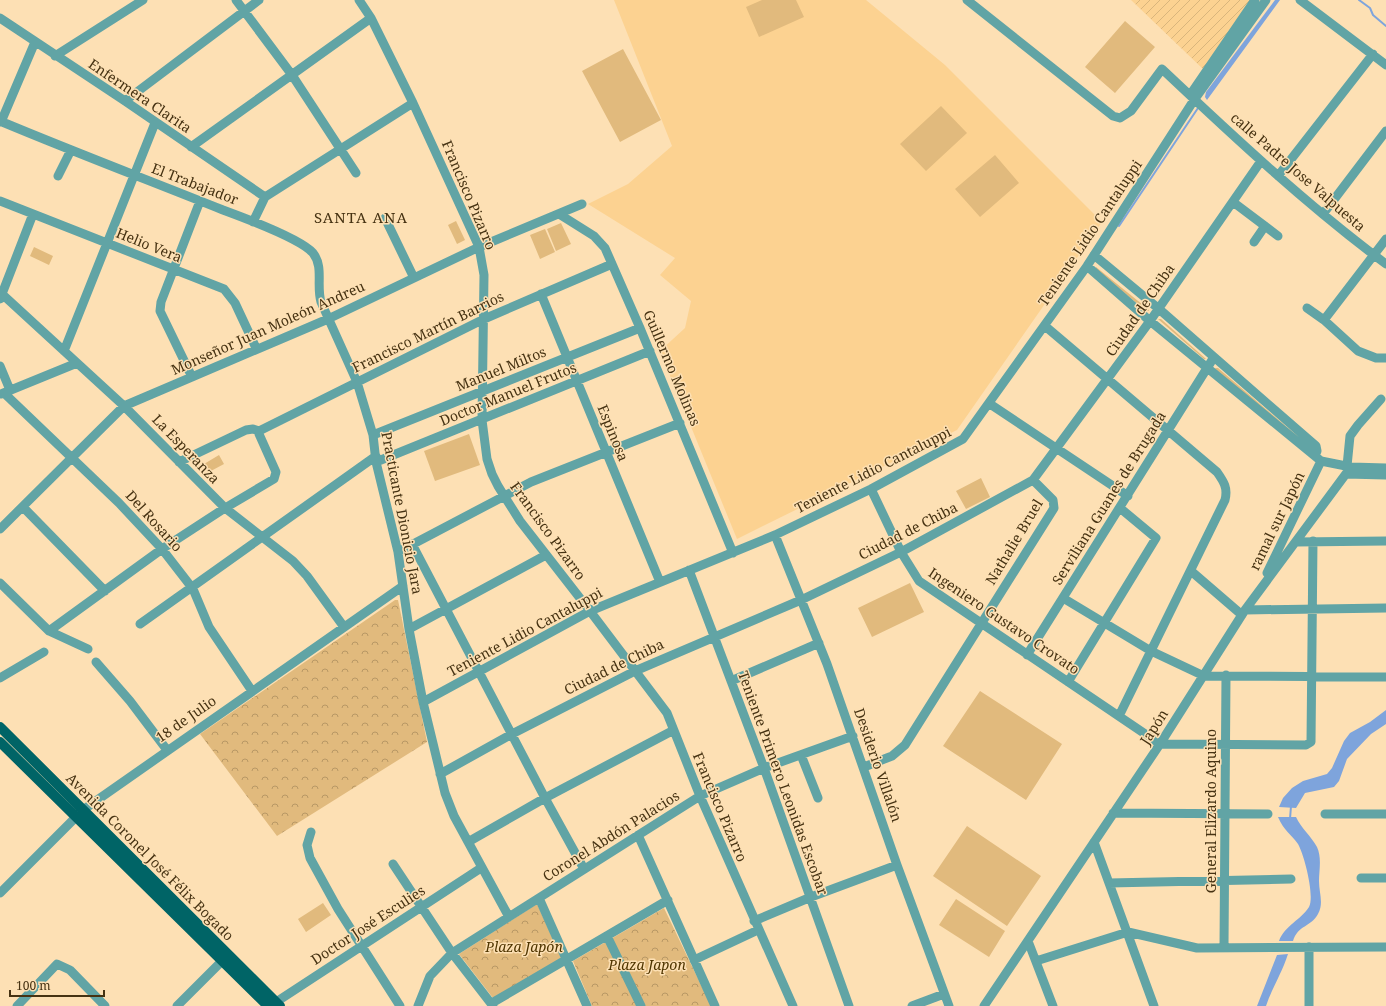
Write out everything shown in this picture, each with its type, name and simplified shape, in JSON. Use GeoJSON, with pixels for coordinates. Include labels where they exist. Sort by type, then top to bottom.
{"type":"FeatureCollection","features":[{"type":"Feature","properties":{"kind":"main road","name":"Avenida Coronel José Félix Bogado"},"geometry":{"type":"LineString","coordinates":[[0,727],[80,813],[273,1005]]}},
{"type":"Feature","properties":{"kind":"main road","name":"Avenida Coronel José Félix Bogado"},"geometry":{"type":"LineString","coordinates":[[0,742],[80,813]]}},
{"type":"Feature","properties":{"kind":"street"},"geometry":{"type":"LineString","coordinates":[[55,56],[143,0]]}},
{"type":"Feature","properties":{"kind":"street"},"geometry":{"type":"LineString","coordinates":[[236,0],[292,75],[356,173]]}},
{"type":"Feature","properties":{"kind":"street"},"geometry":{"type":"LineString","coordinates":[[125,101],[259,0]]}},
{"type":"Feature","properties":{"kind":"street","name":"Francisco Pizarro"},"geometry":{"type":"LineString","coordinates":[[359,0],[371,18],[413,103],[479,247],[484,275],[482,420],[487,459],[492,474],[503,496],[666,713],[672,731],[754,921],[793,1006]]}},
{"type":"Feature","properties":{"kind":"street","name":"calle Padre Jose Valpuesta"},"geometry":{"type":"LineString","coordinates":[[967,0],[1113,116],[1120,118],[1131,111],[1162,70],[1278,176],[1386,264]]}},
{"type":"Feature","properties":{"kind":"street"},"geometry":{"type":"LineString","coordinates":[[1192,98],[1254,0]]}},
{"type":"Feature","properties":{"kind":"street","name":"Teniente Lidio Cantaluppi"},"geometry":{"type":"LineString","coordinates":[[423,702],[590,611],[775,536],[871,489],[963,440],[1087,266],[1192,98],[1266,0]]}},
{"type":"Feature","properties":{"kind":"street"},"geometry":{"type":"LineString","coordinates":[[1300,0],[1386,64]]}},
{"type":"Feature","properties":{"kind":"street","name":"Enfermera Clarita"},"geometry":{"type":"LineString","coordinates":[[0,18],[55,56],[125,101],[265,198]]}},
{"type":"Feature","properties":{"kind":"street"},"geometry":{"type":"LineString","coordinates":[[192,147],[371,18]]}},
{"type":"Feature","properties":{"kind":"street"},"geometry":{"type":"LineString","coordinates":[[1,121],[35,42]]}},
{"type":"Feature","properties":{"kind":"street"},"geometry":{"type":"LineString","coordinates":[[1278,176],[1373,54]]}},
{"type":"Feature","properties":{"kind":"street"},"geometry":{"type":"LineString","coordinates":[[253,222],[265,198],[413,103]]}},
{"type":"Feature","properties":{"kind":"street","name":"El Trabajador"},"geometry":{"type":"LineString","coordinates":[[1,121],[135,176],[253,222],[304,246],[317,259],[320,268],[318,294],[328,319]]}},
{"type":"Feature","properties":{"kind":"street"},"geometry":{"type":"LineString","coordinates":[[64,351],[155,123]]}},
{"type":"Feature","properties":{"kind":"street"},"geometry":{"type":"LineString","coordinates":[[1323,214],[1386,131]]}},
{"type":"Feature","properties":{"kind":"street"},"geometry":{"type":"LineString","coordinates":[[58,176],[71,150]]}},
{"type":"Feature","properties":{"kind":"street","name":"Ciudad de Chiba"},"geometry":{"type":"LineString","coordinates":[[440,774],[512,734],[635,671],[715,635],[801,600],[901,552],[1034,480],[1159,309],[1261,161]]}},
{"type":"Feature","properties":{"kind":"street","name":"Helio Vera"},"geometry":{"type":"LineString","coordinates":[[0,201],[224,289],[236,303],[256,348]]}},
{"type":"Feature","properties":{"kind":"street"},"geometry":{"type":"LineString","coordinates":[[192,377],[160,311],[200,201]]}},
{"type":"Feature","properties":{"kind":"street"},"geometry":{"type":"LineString","coordinates":[[1233,202],[1278,236]]}},
{"type":"Feature","properties":{"kind":"street","name":"Monseñor Juan Moleón Andreu"},"geometry":{"type":"LineString","coordinates":[[0,529],[124,406],[256,348],[328,319],[479,247],[582,204]]}},
{"type":"Feature","properties":{"kind":"street"},"geometry":{"type":"LineString","coordinates":[[1,297],[4,275],[34,214]]}},
{"type":"Feature","properties":{"kind":"street","name":"Guillermo Molinas"},"geometry":{"type":"LineString","coordinates":[[560,214],[599,240],[612,264],[680,423],[732,553]]}},
{"type":"Feature","properties":{"kind":"street"},"geometry":{"type":"LineString","coordinates":[[385,218],[414,278]]}},
{"type":"Feature","properties":{"kind":"street"},"geometry":{"type":"LineString","coordinates":[[1254,242],[1265,226]]}},
{"type":"Feature","properties":{"kind":"street"},"geometry":{"type":"LineString","coordinates":[[1324,320],[1386,239]]}},
{"type":"Feature","properties":{"kind":"street"},"geometry":{"type":"LineString","coordinates":[[1094,255],[1159,309],[1316,446],[1318,458]]}},
{"type":"Feature","properties":{"kind":"street","name":"Francisco Martín Barrios"},"geometry":{"type":"LineString","coordinates":[[259,431],[484,319],[612,264]]}},
{"type":"Feature","properties":{"kind":"street"},"geometry":{"type":"LineString","coordinates":[[1087,266],[1150,321],[1208,366],[1318,458],[1348,469],[1386,474]]}},
{"type":"Feature","properties":{"kind":"street","name":"Espinosa"},"geometry":{"type":"LineString","coordinates":[[541,294],[660,582]]}},
{"type":"Feature","properties":{"kind":"street","name":"La Esperanza"},"geometry":{"type":"LineString","coordinates":[[1,297],[78,363],[124,406],[224,508],[307,576],[344,627]]}},
{"type":"Feature","properties":{"kind":"street"},"geometry":{"type":"LineString","coordinates":[[1307,308],[1324,320],[1358,351],[1376,358],[1386,358]]}},
{"type":"Feature","properties":{"kind":"street","name":"Practicante Dionicio Jara"},"geometry":{"type":"LineString","coordinates":[[328,319],[357,382],[373,435],[375,457],[398,552],[409,629],[423,702],[440,774],[454,816],[509,917]]}},
{"type":"Feature","properties":{"kind":"street"},"geometry":{"type":"LineString","coordinates":[[1044,326],[1217,472],[1224,482],[1228,492],[1191,571],[1119,716]]}},
{"type":"Feature","properties":{"kind":"street","name":"Manuel Miltos"},"geometry":{"type":"LineString","coordinates":[[373,435],[640,328]]}},
{"type":"Feature","properties":{"kind":"street","name":"Doctor Manuel Frutos"},"geometry":{"type":"LineString","coordinates":[[140,624],[190,585],[375,457],[482,420],[650,351]]}},
{"type":"Feature","properties":{"kind":"street","name":"Serviliana Guanes de Brugada"},"geometry":{"type":"LineString","coordinates":[[1027,655],[1214,357]]}},
{"type":"Feature","properties":{"kind":"street"},"geometry":{"type":"LineString","coordinates":[[5,392],[78,363]]}},
{"type":"Feature","properties":{"kind":"street","name":"Del Rosario"},"geometry":{"type":"LineString","coordinates":[[0,366],[5,392],[119,503],[162,549],[190,585],[209,627],[252,691]]}},
{"type":"Feature","properties":{"kind":"street","name":"Japón"},"geometry":{"type":"LineString","coordinates":[[984,1006],[1160,744],[1244,613],[1348,469],[1350,436],[1381,399]]}},
{"type":"Feature","properties":{"kind":"street"},"geometry":{"type":"LineString","coordinates":[[990,404],[1128,496]]}},
{"type":"Feature","properties":{"kind":"street"},"geometry":{"type":"LineString","coordinates":[[398,552],[531,482],[680,423]]}},
{"type":"Feature","properties":{"kind":"street"},"geometry":{"type":"LineString","coordinates":[[49,631],[162,549],[224,508],[274,479],[276,472],[259,431],[253,429],[246,430],[180,462]]}},
{"type":"Feature","properties":{"kind":"street","name":"ramal sur Japón"},"geometry":{"type":"LineString","coordinates":[[1258,594],[1318,458]]}},
{"type":"Feature","properties":{"kind":"street"},"geometry":{"type":"LineString","coordinates":[[1348,469],[1386,468]]}},
{"type":"Feature","properties":{"kind":"street","name":"Nathalie Bruel"},"geometry":{"type":"LineString","coordinates":[[864,767],[892,756],[905,745],[1054,508],[1053,500],[1034,480]]}},
{"type":"Feature","properties":{"kind":"street","name":"Ingeniero Gustavo Crovato"},"geometry":{"type":"LineString","coordinates":[[871,489],[901,552],[919,581],[1160,744]]}},
{"type":"Feature","properties":{"kind":"street"},"geometry":{"type":"LineString","coordinates":[[23,506],[105,591]]}},
{"type":"Feature","properties":{"kind":"street"},"geometry":{"type":"LineString","coordinates":[[1068,682],[1156,538],[1120,508]]}},
{"type":"Feature","properties":{"kind":"street","name":"Desiderio Villalón"},"geometry":{"type":"LineString","coordinates":[[775,536],[819,643],[864,767],[897,865],[949,1006]]}},
{"type":"Feature","properties":{"kind":"street"},"geometry":{"type":"LineString","coordinates":[[1160,744],[1309,744],[1312,739],[1312,541]]}},
{"type":"Feature","properties":{"kind":"street"},"geometry":{"type":"LineString","coordinates":[[1296,542],[1386,542]]}},
{"type":"Feature","properties":{"kind":"street"},"geometry":{"type":"LineString","coordinates":[[412,544],[447,608],[545,798],[584,869]]}},
{"type":"Feature","properties":{"kind":"street"},"geometry":{"type":"LineString","coordinates":[[409,629],[546,555]]}},
{"type":"Feature","properties":{"kind":"street","name":"Teniente Primero Leonidas Escobar"},"geometry":{"type":"LineString","coordinates":[[689,570],[715,635],[764,768],[849,1006]]}},
{"type":"Feature","properties":{"kind":"street"},"geometry":{"type":"LineString","coordinates":[[1191,571],[1244,613],[1312,609],[1386,608]]}},
{"type":"Feature","properties":{"kind":"street"},"geometry":{"type":"LineString","coordinates":[[0,583],[49,631],[88,649]]}},
{"type":"Feature","properties":{"kind":"street","name":"18 de Julio"},"geometry":{"type":"LineString","coordinates":[[0,893],[80,813],[167,750],[403,586]]}},
{"type":"Feature","properties":{"kind":"street"},"geometry":{"type":"LineString","coordinates":[[1063,598],[1104,624],[1152,651],[1204,676],[1386,677]]}},
{"type":"Feature","properties":{"kind":"street"},"geometry":{"type":"LineString","coordinates":[[731,681],[819,643]]}},
{"type":"Feature","properties":{"kind":"street"},"geometry":{"type":"LineString","coordinates":[[0,678],[44,652]]}},
{"type":"Feature","properties":{"kind":"street"},"geometry":{"type":"LineString","coordinates":[[96,662],[130,701],[167,750]]}},
{"type":"Feature","properties":{"kind":"street","name":"General Elizardo Aquino"},"geometry":{"type":"LineString","coordinates":[[1224,947],[1226,676]]}},
{"type":"Feature","properties":{"kind":"street"},"geometry":{"type":"LineString","coordinates":[[468,842],[545,798],[672,731]]}},
{"type":"Feature","properties":{"kind":"street","name":"Coronel Abdón Palacios"},"geometry":{"type":"LineString","coordinates":[[418,1006],[430,976],[452,953],[700,796],[764,768],[853,736]]}},
{"type":"Feature","properties":{"kind":"street"},"geometry":{"type":"LineString","coordinates":[[801,755],[818,798]]}},
{"type":"Feature","properties":{"kind":"street"},"geometry":{"type":"LineString","coordinates":[[1113,813],[1268,814]]}},
{"type":"Feature","properties":{"kind":"street"},"geometry":{"type":"LineString","coordinates":[[1325,814],[1386,814]]}},
{"type":"Feature","properties":{"kind":"street"},"geometry":{"type":"LineString","coordinates":[[311,832],[307,845],[310,858],[338,909],[400,1006]]}},
{"type":"Feature","properties":{"kind":"street"},"geometry":{"type":"LineString","coordinates":[[638,835],[715,1006]]}},
{"type":"Feature","properties":{"kind":"street"},"geometry":{"type":"LineString","coordinates":[[1094,842],[1154,1006]]}},
{"type":"Feature","properties":{"kind":"street"},"geometry":{"type":"LineString","coordinates":[[393,864],[452,953],[493,1005],[668,900]]}},
{"type":"Feature","properties":{"kind":"street"},"geometry":{"type":"LineString","coordinates":[[754,921],[810,897],[897,865]]}},
{"type":"Feature","properties":{"kind":"street","name":"Doctor José Esculies"},"geometry":{"type":"LineString","coordinates":[[273,1005],[481,868]]}},
{"type":"Feature","properties":{"kind":"street"},"geometry":{"type":"LineString","coordinates":[[1361,878],[1386,878]]}},
{"type":"Feature","properties":{"kind":"street"},"geometry":{"type":"LineString","coordinates":[[1109,883],[1291,879]]}},
{"type":"Feature","properties":{"kind":"street"},"geometry":{"type":"LineString","coordinates":[[539,898],[587,1006]]}},
{"type":"Feature","properties":{"kind":"street"},"geometry":{"type":"LineString","coordinates":[[694,960],[758,930]]}},
{"type":"Feature","properties":{"kind":"street"},"geometry":{"type":"LineString","coordinates":[[1036,961],[1128,932],[1186,946],[1386,947]]}},
{"type":"Feature","properties":{"kind":"street"},"geometry":{"type":"LineString","coordinates":[[607,936],[641,1006]]}},
{"type":"Feature","properties":{"kind":"street"},"geometry":{"type":"LineString","coordinates":[[1028,941],[1053,1006]]}},
{"type":"Feature","properties":{"kind":"street"},"geometry":{"type":"LineString","coordinates":[[1309,947],[1309,1006]]}},
{"type":"Feature","properties":{"kind":"street"},"geometry":{"type":"LineString","coordinates":[[177,1006],[225,958]]}},
{"type":"Feature","properties":{"kind":"street"},"geometry":{"type":"LineString","coordinates":[[17,1006],[57,964],[70,970],[105,1006]]}},
{"type":"Feature","properties":{"kind":"street"},"geometry":{"type":"LineString","coordinates":[[912,1006],[944,994]]}},
{"type":"Feature","properties":{"kind":"shaded area"},"geometry":{"type":"Polygon","coordinates":[[[614,0],[866,0],[945,65],[1102,222],[957,430],[737,539],[660,351],[685,328],[691,301],[660,275],[675,258],[588,204],[628,184],[672,146],[614,0]]]}},
{"type":"Feature","properties":{"kind":"shaded area"},"geometry":{"type":"Polygon","coordinates":[[[1131,0],[1254,0],[1204,70],[1131,0]]]}},
{"type":"Feature","properties":{"kind":"green space"},"geometry":{"type":"Polygon","coordinates":[[[762,0],[796,0],[804,17],[759,37],[746,7],[762,0]]]}},
{"type":"Feature","properties":{"kind":"green space"},"geometry":{"type":"Polygon","coordinates":[[[1125,21],[1155,47],[1115,93],[1085,67],[1125,21]]]}},
{"type":"Feature","properties":{"kind":"green space"},"geometry":{"type":"Polygon","coordinates":[[[623,49],[661,120],[620,142],[582,71],[623,49]]]}},
{"type":"Feature","properties":{"kind":"green space"},"geometry":{"type":"Polygon","coordinates":[[[941,106],[967,133],[926,171],[900,144],[941,106]]]}},
{"type":"Feature","properties":{"kind":"green space"},"geometry":{"type":"Polygon","coordinates":[[[995,155],[1019,183],[980,217],[955,189],[995,155]]]}},
{"type":"Feature","properties":{"kind":"green space"},"geometry":{"type":"Polygon","coordinates":[[[456,221],[465,240],[457,244],[448,225],[456,221]]]}},
{"type":"Feature","properties":{"kind":"green space"},"geometry":{"type":"Polygon","coordinates":[[[561,223],[571,244],[556,251],[547,229],[561,223]]]}},
{"type":"Feature","properties":{"kind":"green space"},"geometry":{"type":"Polygon","coordinates":[[[545,229],[555,252],[540,259],[530,235],[545,229]]]}},
{"type":"Feature","properties":{"kind":"green space"},"geometry":{"type":"Polygon","coordinates":[[[34,247],[53,256],[49,265],[30,256],[34,247]]]}},
{"type":"Feature","properties":{"kind":"green space"},"geometry":{"type":"Polygon","coordinates":[[[1096,267],[1149,311],[1146,311],[1096,269],[1096,267]]]}},
{"type":"Feature","properties":{"kind":"green space"},"geometry":{"type":"Polygon","coordinates":[[[1158,319],[1161,319],[1206,359],[1204,359],[1158,319]]]}},
{"type":"Feature","properties":{"kind":"green space"},"geometry":{"type":"Polygon","coordinates":[[[1215,368],[1218,368],[1315,451],[1216,370],[1215,368]]]}},
{"type":"Feature","properties":{"kind":"green space"},"geometry":{"type":"Polygon","coordinates":[[[469,434],[480,465],[435,481],[424,451],[469,434]]]}},
{"type":"Feature","properties":{"kind":"green space"},"geometry":{"type":"Polygon","coordinates":[[[219,455],[224,464],[209,472],[204,464],[219,455]]]}},
{"type":"Feature","properties":{"kind":"green space"},"geometry":{"type":"Polygon","coordinates":[[[981,478],[990,497],[966,509],[956,491],[981,478]]]}},
{"type":"Feature","properties":{"kind":"green space"},"geometry":{"type":"Polygon","coordinates":[[[910,583],[924,612],[872,637],[858,608],[910,583]]]}},
{"type":"Feature","properties":{"kind":"green space"},"geometry":{"type":"Polygon","coordinates":[[[395,600],[398,600],[427,742],[277,836],[200,734],[395,600]]]}},
{"type":"Feature","properties":{"kind":"green space"},"geometry":{"type":"Polygon","coordinates":[[[980,691],[1062,744],[1026,800],[943,746],[980,691]]]}},
{"type":"Feature","properties":{"kind":"green space"},"geometry":{"type":"Polygon","coordinates":[[[967,826],[1041,876],[1007,926],[933,876],[967,826]]]}},
{"type":"Feature","properties":{"kind":"green space"},"geometry":{"type":"Polygon","coordinates":[[[956,899],[1005,931],[989,957],[939,925],[956,899]]]}},
{"type":"Feature","properties":{"kind":"green space"},"geometry":{"type":"Polygon","coordinates":[[[323,903],[331,915],[306,932],[298,919],[323,903]]]}},
{"type":"Feature","properties":{"kind":"green space","name":"Plaza Japón"},"geometry":{"type":"Polygon","coordinates":[[[537,904],[562,959],[493,998],[459,954],[537,904]]]}},
{"type":"Feature","properties":{"kind":"green space","name":"Plaza Japon"},"geometry":{"type":"Polygon","coordinates":[[[664,908],[711,1006],[592,1006],[573,961],[664,908]]]}},
{"type":"Feature","properties":{"kind":"water"},"geometry":{"type":"Polygon","coordinates":[[[1275,0],[1280,0],[1207,100],[1205,97],[1206,92],[1275,0]]]}},
{"type":"Feature","properties":{"kind":"water"},"geometry":{"type":"Polygon","coordinates":[[[1386,710],[1386,724],[1371,734],[1347,759],[1339,781],[1334,787],[1305,793],[1296,808],[1279,807],[1283,798],[1292,788],[1303,781],[1327,774],[1332,768],[1344,741],[1350,733],[1370,722],[1386,710]]]}},
{"type":"Feature","properties":{"kind":"water"},"geometry":{"type":"Polygon","coordinates":[[[1278,817],[1296,817],[1319,851],[1320,910],[1312,921],[1298,932],[1293,941],[1279,941],[1285,931],[1306,912],[1309,907],[1311,894],[1310,885],[1306,865],[1298,844],[1283,826],[1278,817]]]}},
{"type":"Feature","properties":{"kind":"water"},"geometry":{"type":"Polygon","coordinates":[[[1288,954],[1266,1006],[1257,1006],[1277,955],[1288,954]]]}},
{"type":"Feature","properties":{"kind":"waterway"},"geometry":{"type":"LineString","coordinates":[[1359,0],[1370,8],[1373,15],[1386,26]]}},
{"type":"Feature","properties":{"kind":"waterway"},"geometry":{"type":"LineString","coordinates":[[1119,226],[1198,108]]}},
{"type":"Feature","properties":{"kind":"waterway"},"geometry":{"type":"LineString","coordinates":[[1290,819],[1291,806]]}},
{"type":"Feature","properties":{"kind":"district","name":"SANTA ANA"},"geometry":{"type":"Point","coordinates":[361,218]}}]}
